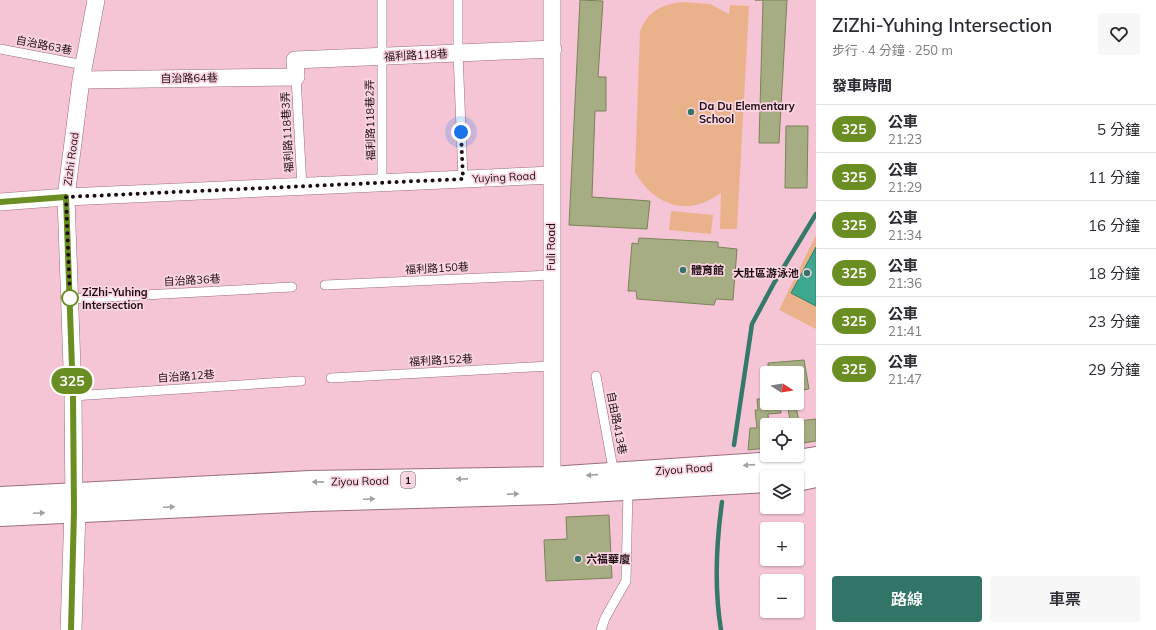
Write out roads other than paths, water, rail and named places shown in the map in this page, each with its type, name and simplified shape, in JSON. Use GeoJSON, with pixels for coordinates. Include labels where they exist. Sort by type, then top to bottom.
{"type":"FeatureCollection","features":[{"type":"Feature","properties":{"kind":"main road","name":"Ziyou Road"},"geometry":{"type":"LineString","coordinates":[[0,515],[74,503],[310,482],[551,485],[621,481],[816,458]]}},
{"type":"Feature","properties":{"kind":"main road"},"geometry":{"type":"LineString","coordinates":[[804,479],[816,476]]}},
{"type":"Feature","properties":{"kind":"main road","name":"Ziyou Road"},"geometry":{"type":"LineString","coordinates":[[621,481],[760,482]]}},
{"type":"Feature","properties":{"kind":"main road","name":"Ziyou Road"},"geometry":{"type":"LineString","coordinates":[[0,498],[74,503]]}},
{"type":"Feature","properties":{"kind":"street","name":"Zizhi Road"},"geometry":{"type":"LineString","coordinates":[[74,503],[73,396],[66,197],[83,73],[96,0]]}},
{"type":"Feature","properties":{"kind":"street","name":"Fuli Road"},"geometry":{"type":"LineString","coordinates":[[551,485],[552,0]]}},
{"type":"Feature","properties":{"kind":"street","name":"福利路118巷"},"geometry":{"type":"LineString","coordinates":[[296,76],[295,60],[553,49]]}},
{"type":"Feature","properties":{"kind":"street","name":"自治路64巷"},"geometry":{"type":"LineString","coordinates":[[83,73],[296,76]]}},
{"type":"Feature","properties":{"kind":"street","name":"Yuying Road"},"geometry":{"type":"LineString","coordinates":[[0,202],[66,197],[552,175]]}},
{"type":"Feature","properties":{"kind":"street"},"geometry":{"type":"LineString","coordinates":[[71,630],[74,503]]}},
{"type":"Feature","properties":{"kind":"lane","name":"福利路118巷2弄"},"geometry":{"type":"LineString","coordinates":[[382,0],[382,182]]}},
{"type":"Feature","properties":{"kind":"lane"},"geometry":{"type":"LineString","coordinates":[[458,0],[458,53],[463,179]]}},
{"type":"Feature","properties":{"kind":"lane","name":"自治路63巷"},"geometry":{"type":"LineString","coordinates":[[0,49],[83,73]]}},
{"type":"Feature","properties":{"kind":"lane","name":"福利路118巷3弄"},"geometry":{"type":"LineString","coordinates":[[296,76],[302,187]]}},
{"type":"Feature","properties":{"kind":"lane","name":"福利路150巷"},"geometry":{"type":"LineString","coordinates":[[325,285],[551,275]]}},
{"type":"Feature","properties":{"kind":"lane","name":"自治路36巷"},"geometry":{"type":"LineString","coordinates":[[70,299],[292,287]]}},
{"type":"Feature","properties":{"kind":"lane","name":"福利路152巷"},"geometry":{"type":"LineString","coordinates":[[331,378],[551,366]]}},
{"type":"Feature","properties":{"kind":"lane","name":"自由路413巷"},"geometry":{"type":"LineString","coordinates":[[596,376],[621,481],[626,581],[605,618],[601,630]]}},
{"type":"Feature","properties":{"kind":"lane","name":"自治路12巷"},"geometry":{"type":"LineString","coordinates":[[73,396],[301,380]]}},
{"type":"Feature","properties":{"kind":"waterway"},"geometry":{"type":"LineString","coordinates":[[734,445],[752,324],[774,283],[816,214]]}},
{"type":"Feature","properties":{"kind":"waterway"},"geometry":{"type":"LineString","coordinates":[[721,630],[717,598],[717,566],[718,534],[722,502]]}},
{"type":"Feature","properties":{"kind":"place","name":"Da Du Elementary School"},"geometry":{"type":"Point","coordinates":[691,112]}},
{"type":"Feature","properties":{"kind":"place","name":"體育館"},"geometry":{"type":"Point","coordinates":[683,270]}},
{"type":"Feature","properties":{"kind":"place","name":"大肚區游泳池"},"geometry":{"type":"Point","coordinates":[807,273]}},
{"type":"Feature","properties":{"kind":"place","name":"ZiZhi-Yuhing Intersection"},"geometry":{"type":"Point","coordinates":[70,298]}},
{"type":"Feature","properties":{"kind":"place","name":"六福華廈"},"geometry":{"type":"Point","coordinates":[578,559]}}]}
